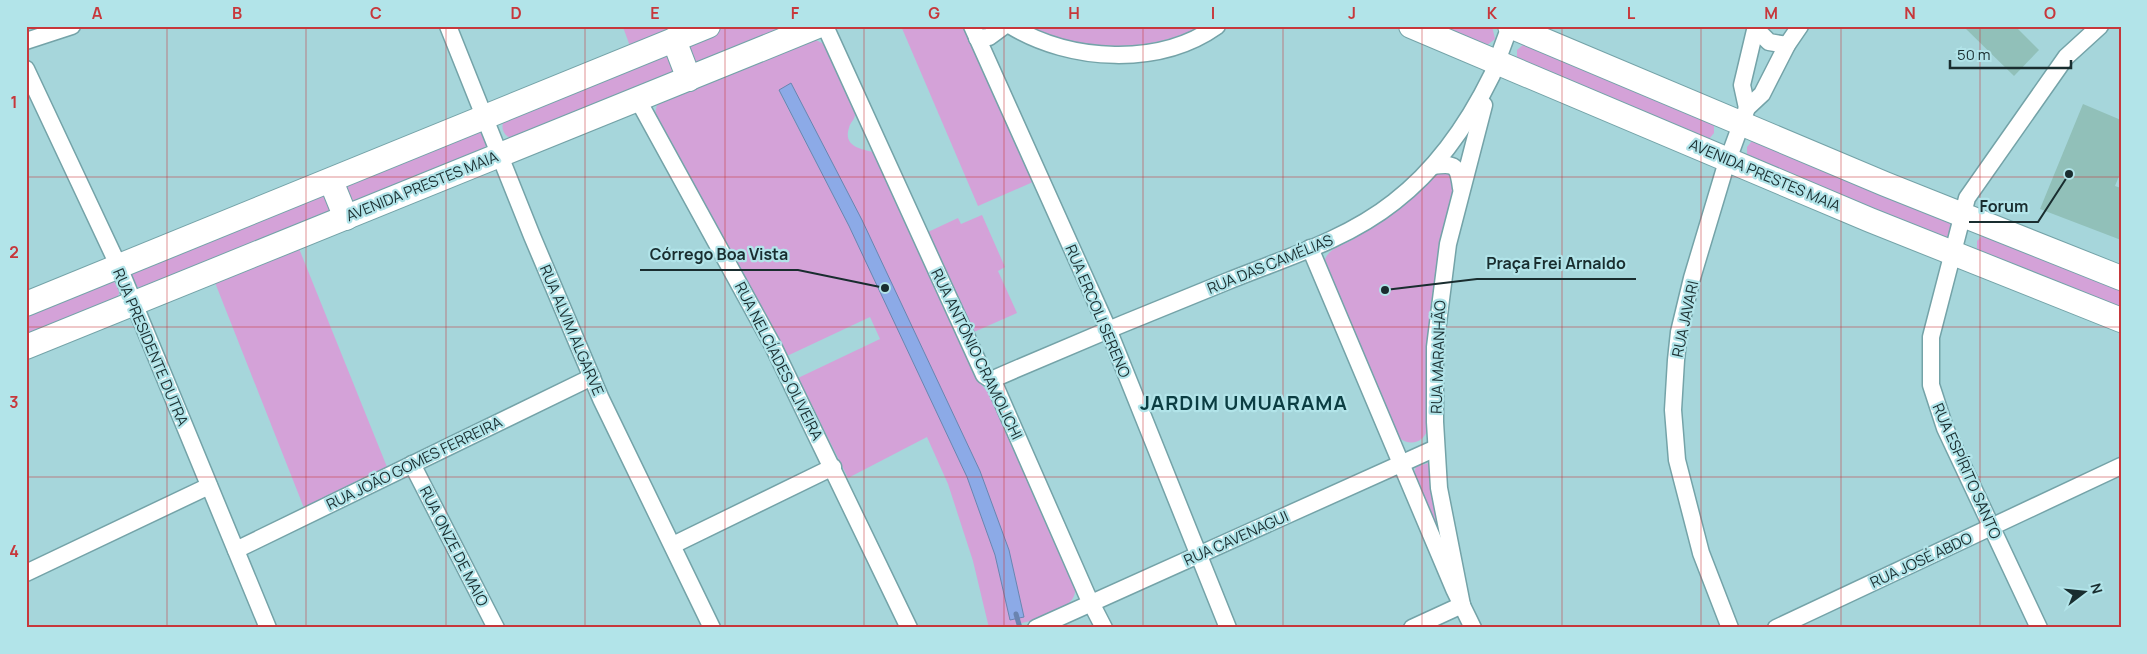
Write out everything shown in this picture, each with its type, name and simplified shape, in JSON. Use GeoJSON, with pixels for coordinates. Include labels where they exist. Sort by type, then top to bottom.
{"type":"FeatureCollection","features":[{"type":"Feature","properties":{"kind":"street"},"geometry":{"type":"LineString","coordinates":[[26,41],[72,26]]}},
{"type":"Feature","properties":{"kind":"street","name":"RUA ALVIM ALGARVE"},"geometry":{"type":"LineString","coordinates":[[448,26],[499,155],[592,377],[712,628]]}},
{"type":"Feature","properties":{"kind":"street"},"geometry":{"type":"LineString","coordinates":[[26,304],[708,26]]}},
{"type":"Feature","properties":{"kind":"street","name":"AVENIDA PRESTES MAIA"},"geometry":{"type":"LineString","coordinates":[[26,347],[818,26]]}},
{"type":"Feature","properties":{"kind":"street","name":"RUA ANTÔNIO CRAMOLICHI"},"geometry":{"type":"LineString","coordinates":[[825,26],[984,376],[991,380],[997,390],[1104,628]]}},
{"type":"Feature","properties":{"kind":"street"},"geometry":{"type":"LineString","coordinates":[[975,32],[989,37],[1004,26]]}},
{"type":"Feature","properties":{"kind":"street"},"geometry":{"type":"LineString","coordinates":[[1012,26],[1041,42],[1058,47],[1112,54],[1133,54],[1174,47],[1193,40],[1218,26]]}},
{"type":"Feature","properties":{"kind":"street","name":"AVENIDA PRESTES MAIA"},"geometry":{"type":"LineString","coordinates":[[1411,26],[1495,68],[1728,160],[2121,320]]}},
{"type":"Feature","properties":{"kind":"street"},"geometry":{"type":"LineString","coordinates":[[1510,26],[1744,116],[1963,214],[2121,278]]}},
{"type":"Feature","properties":{"kind":"street","name":"RUA MARANHÃO"},"geometry":{"type":"LineString","coordinates":[[1462,604],[1445,526],[1436,448],[1434,384],[1438,310],[1448,244],[1461,190],[1495,68],[1510,26]]}},
{"type":"Feature","properties":{"kind":"street","name":"RUA JAVARI"},"geometry":{"type":"LineString","coordinates":[[1730,628],[1713,588],[1692,522],[1677,460],[1673,410],[1676,360],[1685,305],[1728,160],[1744,116],[1762,94],[1787,45],[1800,26]]}},
{"type":"Feature","properties":{"kind":"street","name":"RUA ESPÍRITO SANTO"},"geometry":{"type":"LineString","coordinates":[[2039,628],[1945,428],[1931,386],[1931,337],[1967,198],[2066,57],[2100,26]]}},
{"type":"Feature","properties":{"kind":"street"},"geometry":{"type":"LineString","coordinates":[[1744,116],[1742,85],[1756,27]]}},
{"type":"Feature","properties":{"kind":"street"},"geometry":{"type":"LineString","coordinates":[[1756,27],[1769,42],[1787,45]]}},
{"type":"Feature","properties":{"kind":"street","name":"RUA ERCOLI SERENO"},"geometry":{"type":"LineString","coordinates":[[975,32],[1108,329],[1228,628]]}},
{"type":"Feature","properties":{"kind":"street"},"geometry":{"type":"LineString","coordinates":[[674,40],[689,79]]}},
{"type":"Feature","properties":{"kind":"street","name":"RUA DAS CAMÉLIAS"},"geometry":{"type":"LineString","coordinates":[[991,380],[1108,329],[1349,232],[1376,216],[1413,186],[1433,166],[1463,129],[1495,68]]}},
{"type":"Feature","properties":{"kind":"street","name":"RUA PRESIDENTE DUTRA"},"geometry":{"type":"LineString","coordinates":[[26,69],[31,91],[119,267],[268,628]]}},
{"type":"Feature","properties":{"kind":"street","name":"RUA NELCÍADES OLIVEIRA"},"geometry":{"type":"LineString","coordinates":[[638,100],[773,346],[909,628]]}},
{"type":"Feature","properties":{"kind":"street"},"geometry":{"type":"LineString","coordinates":[[1433,166],[1446,164],[1454,167],[1459,174],[1461,190]]}},
{"type":"Feature","properties":{"kind":"street"},"geometry":{"type":"LineString","coordinates":[[331,181],[346,218]]}},
{"type":"Feature","properties":{"kind":"street","name":"RUA MARANHÃO"},"geometry":{"type":"LineString","coordinates":[[1310,248],[1401,464],[1473,628]]}},
{"type":"Feature","properties":{"kind":"street","name":"RUA JOÃO GOMES FERREIRA"},"geometry":{"type":"LineString","coordinates":[[236,550],[592,377]]}},
{"type":"Feature","properties":{"kind":"street","name":"RUA CAVENAGUI"},"geometry":{"type":"LineString","coordinates":[[1036,628],[1436,448]]}},
{"type":"Feature","properties":{"kind":"street","name":"RUA ONZE DE MAIO"},"geometry":{"type":"LineString","coordinates":[[412,464],[496,628]]}},
{"type":"Feature","properties":{"kind":"street","name":"RUA JOSÉ ABDO"},"geometry":{"type":"LineString","coordinates":[[1776,628],[2121,466]]}},
{"type":"Feature","properties":{"kind":"street"},"geometry":{"type":"LineString","coordinates":[[673,545],[833,467]]}},
{"type":"Feature","properties":{"kind":"street"},"geometry":{"type":"LineString","coordinates":[[26,574],[209,486]]}},
{"type":"Feature","properties":{"kind":"street"},"geometry":{"type":"LineString","coordinates":[[1412,628],[1462,604]]}},
{"type":"Feature","properties":{"kind":"shaded area"},"geometry":{"type":"Polygon","coordinates":[[[689,26],[631,49],[623,27],[689,26]]]}},
{"type":"Feature","properties":{"kind":"shaded area"},"geometry":{"type":"Polygon","coordinates":[[[729,26],[794,26],[703,63],[694,63],[688,47],[694,41],[729,26]]]}},
{"type":"Feature","properties":{"kind":"shaded area"},"geometry":{"type":"Polygon","coordinates":[[[901,26],[964,26],[1033,182],[978,206],[901,26]]]}},
{"type":"Feature","properties":{"kind":"shaded area"},"geometry":{"type":"Polygon","coordinates":[[[1028,26],[1201,26],[1181,35],[1159,41],[1137,45],[1114,46],[1070,40],[1028,26]]]}},
{"type":"Feature","properties":{"kind":"shaded area"},"geometry":{"type":"Polygon","coordinates":[[[1431,26],[1492,26],[1495,39],[1486,46],[1431,26]]]}},
{"type":"Feature","properties":{"kind":"shaded area"},"geometry":{"type":"Polygon","coordinates":[[[814,39],[824,44],[855,114],[850,126],[848,139],[854,146],[873,152],[977,380],[988,392],[1075,590],[1073,599],[1065,606],[1054,613],[1040,618],[989,628],[973,561],[948,484],[927,437],[848,478],[798,378],[880,339],[870,317],[787,356],[655,113],[658,101],[814,39]],[[791,83],[779,91],[849,226],[967,477],[995,555],[1010,619],[1024,617],[1009,550],[980,471],[862,220],[791,83]]]}},
{"type":"Feature","properties":{"kind":"shaded area"},"geometry":{"type":"Polygon","coordinates":[[[1524,44],[1714,124],[1714,133],[1709,139],[1517,59],[1517,50],[1524,44]]]}},
{"type":"Feature","properties":{"kind":"shaded area"},"geometry":{"type":"Polygon","coordinates":[[[670,54],[674,74],[514,139],[508,137],[503,131],[503,122],[670,54]]]}},
{"type":"Feature","properties":{"kind":"shaded area"},"geometry":{"type":"Polygon","coordinates":[[[479,131],[487,143],[483,151],[356,203],[352,202],[346,186],[479,131]]]}},
{"type":"Feature","properties":{"kind":"shaded area"},"geometry":{"type":"Polygon","coordinates":[[[1752,141],[1953,223],[1951,235],[1943,239],[1747,156],[1747,147],[1752,141]]]}},
{"type":"Feature","properties":{"kind":"shaded area"},"geometry":{"type":"Polygon","coordinates":[[[1443,168],[1457,178],[1446,220],[1431,305],[1428,358],[1428,428],[1420,440],[1412,443],[1398,437],[1325,260],[1330,252],[1402,206],[1443,168]]]}},
{"type":"Feature","properties":{"kind":"shaded area"},"geometry":{"type":"Polygon","coordinates":[[[324,194],[331,211],[328,214],[144,289],[135,286],[132,272],[324,194]]]}},
{"type":"Feature","properties":{"kind":"shaded area"},"geometry":{"type":"Polygon","coordinates":[[[982,215],[1005,267],[998,271],[1017,313],[974,332],[928,232],[958,218],[961,224],[982,215]]]}},
{"type":"Feature","properties":{"kind":"shaded area"},"geometry":{"type":"Polygon","coordinates":[[[1983,235],[2121,286],[2121,311],[1979,253],[1977,241],[1983,235]]]}},
{"type":"Feature","properties":{"kind":"shaded area"},"geometry":{"type":"Polygon","coordinates":[[[298,246],[387,467],[304,508],[214,280],[298,246]]]}},
{"type":"Feature","properties":{"kind":"shaded area"},"geometry":{"type":"Polygon","coordinates":[[[113,280],[120,291],[116,300],[26,338],[26,312],[113,280]]]}},
{"type":"Feature","properties":{"kind":"shaded area"},"geometry":{"type":"Polygon","coordinates":[[[1428,463],[1430,465],[1437,529],[1414,473],[1416,467],[1428,463]]]}},
{"type":"Feature","properties":{"kind":"water"},"geometry":{"type":"Polygon","coordinates":[[[791,83],[862,220],[980,471],[1009,550],[1024,617],[1010,620],[995,555],[967,477],[849,226],[779,90],[791,83]]]}},
{"type":"Feature","properties":{"kind":"building"},"geometry":{"type":"Polygon","coordinates":[[[1963,26],[2015,26],[2039,50],[2014,76],[1963,26]]]}},
{"type":"Feature","properties":{"kind":"building"},"geometry":{"type":"Polygon","coordinates":[[[2083,104],[2121,120],[2121,171],[2115,186],[2121,188],[2121,240],[2040,209],[2083,104]]]}},
{"type":"Feature","properties":{"kind":"waterway"},"geometry":{"type":"LineString","coordinates":[[1016,614],[1020,628]]}},
{"type":"Feature","properties":{"kind":"place","name":"Forum"},"geometry":{"type":"Point","coordinates":[2069,174]}},
{"type":"Feature","properties":{"kind":"place","name":"Córrego Boa Vista"},"geometry":{"type":"Point","coordinates":[885,288]}},
{"type":"Feature","properties":{"kind":"place","name":"Praça Frei Arnaldo"},"geometry":{"type":"Point","coordinates":[1385,290]}},
{"type":"Feature","properties":{"kind":"district","name":"JARDIM UMUARAMA"},"geometry":{"type":"Point","coordinates":[1244,402]}}]}
